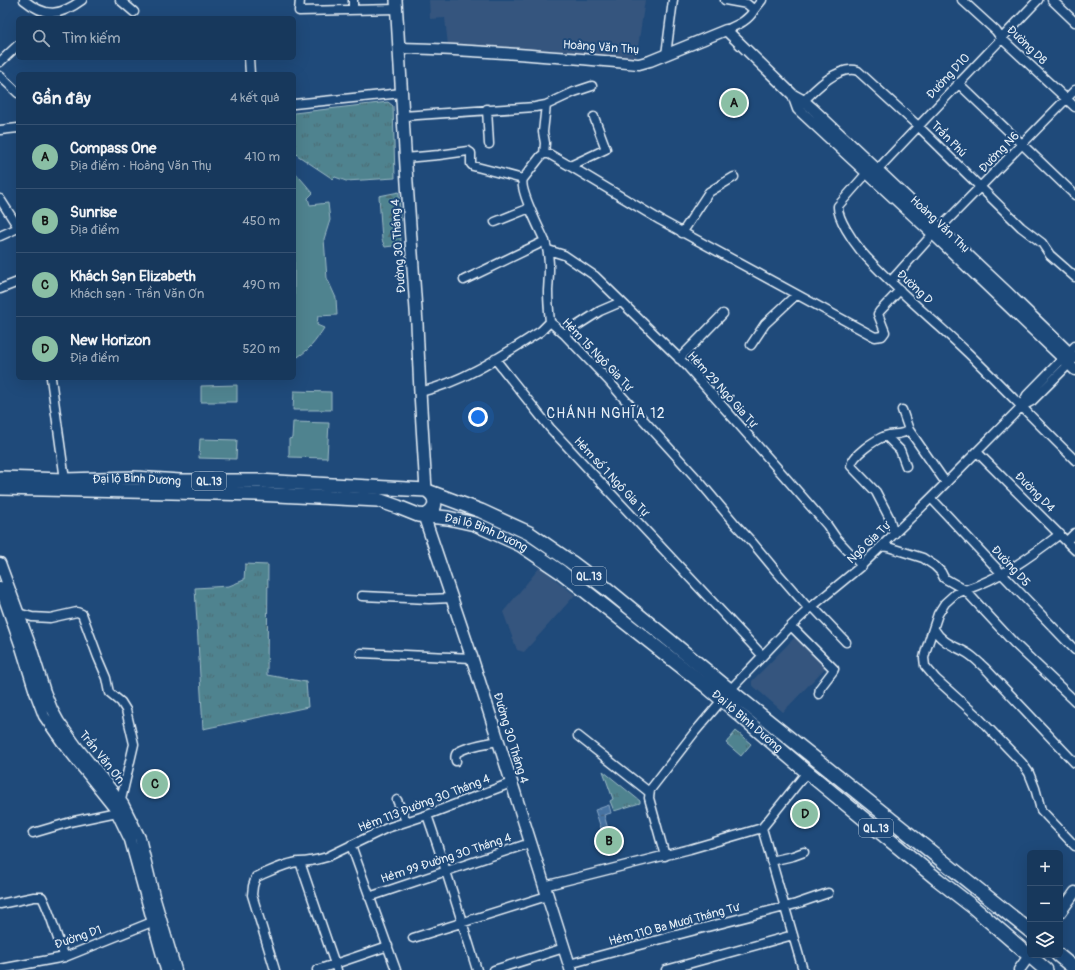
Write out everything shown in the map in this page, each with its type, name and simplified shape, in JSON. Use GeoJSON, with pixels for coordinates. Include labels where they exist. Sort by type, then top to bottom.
{"type":"FeatureCollection","features":[{"type":"Feature","properties":{"kind":"highway","name":"Đại lộ Bình Dương"},"geometry":{"type":"LineString","coordinates":[[0,478],[65,480],[134,478],[180,481],[258,481],[425,490],[480,511],[529,533],[607,589],[726,695],[807,772],[937,879],[973,906],[1027,953]]}},
{"type":"Feature","properties":{"kind":"highway","name":"Đại lộ Bình Dương"},"geometry":{"type":"LineString","coordinates":[[0,488],[257,494],[378,500],[419,514],[476,524],[521,545],[561,572],[726,695],[1027,929]]}},
{"type":"Feature","properties":{"kind":"highway"},"geometry":{"type":"LineString","coordinates":[[425,490],[434,498],[435,505],[431,512],[419,514],[409,505],[408,501],[412,494],[425,490]]}},
{"type":"Feature","properties":{"kind":"highway","name":"Đại lộ Bình Dương"},"geometry":{"type":"LineString","coordinates":[[1032,958],[1046,970]]}},
{"type":"Feature","properties":{"kind":"highway"},"geometry":{"type":"LineString","coordinates":[[1062,958],[1075,969]]}},
{"type":"Feature","properties":{"kind":"main road","name":"Đường 30 Tháng 4"},"geometry":{"type":"LineString","coordinates":[[397,4],[405,158],[417,324],[425,490]]}},
{"type":"Feature","properties":{"kind":"main road","name":"Đường 30 Tháng 4"},"geometry":{"type":"LineString","coordinates":[[419,514],[452,598],[570,967]]}},
{"type":"Feature","properties":{"kind":"street"},"geometry":{"type":"LineString","coordinates":[[24,0],[36,9],[48,15],[71,8],[82,0]]}},
{"type":"Feature","properties":{"kind":"street"},"geometry":{"type":"LineString","coordinates":[[120,0],[134,12]]}},
{"type":"Feature","properties":{"kind":"street"},"geometry":{"type":"LineString","coordinates":[[300,0],[299,12],[354,10],[397,4]]}},
{"type":"Feature","properties":{"kind":"street"},"geometry":{"type":"LineString","coordinates":[[353,0],[354,10]]}},
{"type":"Feature","properties":{"kind":"street"},"geometry":{"type":"LineString","coordinates":[[666,55],[673,0]]}},
{"type":"Feature","properties":{"kind":"street"},"geometry":{"type":"LineString","coordinates":[[725,0],[747,4],[754,10]]}},
{"type":"Feature","properties":{"kind":"street"},"geometry":{"type":"LineString","coordinates":[[726,30],[740,24],[751,15],[762,0]]}},
{"type":"Feature","properties":{"kind":"street","name":"Đường D8"},"geometry":{"type":"LineString","coordinates":[[962,0],[1075,107]]}},
{"type":"Feature","properties":{"kind":"street","name":"Đường D10"},"geometry":{"type":"LineString","coordinates":[[877,170],[1038,0]]}},
{"type":"Feature","properties":{"kind":"street"},"geometry":{"type":"LineString","coordinates":[[1052,0],[1075,22]]}},
{"type":"Feature","properties":{"kind":"street","name":"Hoàng Văn Thụ"},"geometry":{"type":"LineString","coordinates":[[400,48],[526,54],[638,64],[666,55],[726,30],[793,95],[801,105],[857,158],[877,170],[897,195],[1072,358]]}},
{"type":"Feature","properties":{"kind":"street"},"geometry":{"type":"LineString","coordinates":[[0,62],[16,47]]}},
{"type":"Feature","properties":{"kind":"street"},"geometry":{"type":"LineString","coordinates":[[249,60],[250,72]]}},
{"type":"Feature","properties":{"kind":"street","name":"Trần Phú"},"geometry":{"type":"LineString","coordinates":[[801,105],[817,88],[834,75],[846,70],[854,70],[862,74],[918,126],[1021,227],[1042,243],[1050,255],[1075,277]]}},
{"type":"Feature","properties":{"kind":"street"},"geometry":{"type":"LineString","coordinates":[[0,76],[16,91]]}},
{"type":"Feature","properties":{"kind":"street"},"geometry":{"type":"LineString","coordinates":[[958,83],[1075,195]]}},
{"type":"Feature","properties":{"kind":"street"},"geometry":{"type":"LineString","coordinates":[[403,116],[535,107],[546,105],[574,92],[592,86]]}},
{"type":"Feature","properties":{"kind":"street","name":"Đường N6"},"geometry":{"type":"LineString","coordinates":[[891,281],[936,232],[981,188],[1075,90]]}},
{"type":"Feature","properties":{"kind":"street"},"geometry":{"type":"LineString","coordinates":[[296,104],[402,93]]}},
{"type":"Feature","properties":{"kind":"street"},"geometry":{"type":"LineString","coordinates":[[405,158],[468,151],[471,153],[471,164],[473,166],[523,179],[544,154],[545,143],[543,132],[546,105]]}},
{"type":"Feature","properties":{"kind":"street"},"geometry":{"type":"LineString","coordinates":[[487,110],[489,144]]}},
{"type":"Feature","properties":{"kind":"street"},"geometry":{"type":"LineString","coordinates":[[570,166],[606,149],[594,117]]}},
{"type":"Feature","properties":{"kind":"street"},"geometry":{"type":"LineString","coordinates":[[0,130],[16,128]]}},
{"type":"Feature","properties":{"kind":"street"},"geometry":{"type":"LineString","coordinates":[[544,154],[549,154],[682,232],[874,337],[882,336],[885,332],[878,314],[900,290]]}},
{"type":"Feature","properties":{"kind":"street","name":"Hoàng Văn Thụ"},"geometry":{"type":"LineString","coordinates":[[857,158],[866,174],[897,195]]}},
{"type":"Feature","properties":{"kind":"street","name":"Đường D"},"geometry":{"type":"LineString","coordinates":[[866,174],[838,206],[838,211],[846,228],[860,250],[1075,460]]}},
{"type":"Feature","properties":{"kind":"street"},"geometry":{"type":"LineString","coordinates":[[682,232],[709,192],[734,177]]}},
{"type":"Feature","properties":{"kind":"street","name":"Hẻm 15 Ngô Gia Tự"},"geometry":{"type":"LineString","coordinates":[[523,179],[522,184],[530,208],[548,250],[550,264],[550,322],[564,334],[608,380],[699,481],[736,526],[811,607],[846,642]]}},
{"type":"Feature","properties":{"kind":"street"},"geometry":{"type":"LineString","coordinates":[[0,199],[16,224]]}},
{"type":"Feature","properties":{"kind":"street"},"geometry":{"type":"LineString","coordinates":[[495,222],[530,208]]}},
{"type":"Feature","properties":{"kind":"street"},"geometry":{"type":"LineString","coordinates":[[0,236],[16,228]]}},
{"type":"Feature","properties":{"kind":"street"},"geometry":{"type":"LineString","coordinates":[[464,280],[545,241]]}},
{"type":"Feature","properties":{"kind":"street","name":"Hẻm 29 Ngô Gia Tự"},"geometry":{"type":"LineString","coordinates":[[548,250],[564,255],[594,276],[679,359],[778,469],[827,525],[836,538],[862,566]]}},
{"type":"Feature","properties":{"kind":"street"},"geometry":{"type":"LineString","coordinates":[[0,288],[16,283]]}},
{"type":"Feature","properties":{"kind":"street"},"geometry":{"type":"LineString","coordinates":[[751,345],[765,324],[796,295]]}},
{"type":"Feature","properties":{"kind":"street"},"geometry":{"type":"LineString","coordinates":[[564,334],[600,311],[621,302]]}},
{"type":"Feature","properties":{"kind":"street"},"geometry":{"type":"LineString","coordinates":[[679,359],[723,314]]}},
{"type":"Feature","properties":{"kind":"street"},"geometry":{"type":"LineString","coordinates":[[420,392],[435,389],[454,382],[469,374],[541,331],[550,322]]}},
{"type":"Feature","properties":{"kind":"street","name":"Ngô Gia Tự"},"geometry":{"type":"LineString","coordinates":[[650,792],[652,786],[726,695],[762,655],[811,607],[862,566],[932,498],[1021,407],[1027,395],[1072,358]]}},
{"type":"Feature","properties":{"kind":"street","name":"Hẻm số 1 Ngô Gia Tự"},"geometry":{"type":"LineString","coordinates":[[495,359],[550,428],[762,655]]}},
{"type":"Feature","properties":{"kind":"street"},"geometry":{"type":"LineString","coordinates":[[51,380],[65,480]]}},
{"type":"Feature","properties":{"kind":"street"},"geometry":{"type":"LineString","coordinates":[[902,410],[909,430],[946,483]]}},
{"type":"Feature","properties":{"kind":"street"},"geometry":{"type":"LineString","coordinates":[[894,534],[889,517],[876,492],[851,466],[851,462],[874,441],[886,436],[902,434],[909,430]]}},
{"type":"Feature","properties":{"kind":"street"},"geometry":{"type":"LineString","coordinates":[[886,436],[900,450],[906,466]]}},
{"type":"Feature","properties":{"kind":"street","name":"Đường D4"},"geometry":{"type":"LineString","coordinates":[[977,452],[1075,550]]}},
{"type":"Feature","properties":{"kind":"street","name":"Đường D5"},"geometry":{"type":"LineString","coordinates":[[932,498],[1075,650]]}},
{"type":"Feature","properties":{"kind":"street"},"geometry":{"type":"LineString","coordinates":[[1067,541],[1075,533]]}},
{"type":"Feature","properties":{"kind":"street"},"geometry":{"type":"LineString","coordinates":[[1060,534],[1032,556],[989,581],[955,594],[945,603],[934,623],[934,629],[924,658],[925,666],[936,679],[976,715],[1022,763],[1029,773],[1041,810],[1075,846]]}},
{"type":"Feature","properties":{"kind":"street"},"geometry":{"type":"LineString","coordinates":[[882,546],[923,558],[935,566],[942,572],[944,578],[964,590],[1014,643],[1075,701]]}},
{"type":"Feature","properties":{"kind":"street","name":"Trần Văn Ơn"},"geometry":{"type":"LineString","coordinates":[[0,563],[35,692],[44,716],[56,734],[117,812],[132,847],[176,970]]}},
{"type":"Feature","properties":{"kind":"street","name":"Trần Văn Ơn"},"geometry":{"type":"LineString","coordinates":[[0,587],[14,614],[45,692],[59,722],[77,747],[121,800],[140,838],[166,970]]}},
{"type":"Feature","properties":{"kind":"street"},"geometry":{"type":"LineString","coordinates":[[362,596],[429,599],[452,598]]}},
{"type":"Feature","properties":{"kind":"street"},"geometry":{"type":"LineString","coordinates":[[14,614],[50,618],[76,612],[82,614],[107,678],[110,693],[121,702],[126,710],[134,744],[121,800]]}},
{"type":"Feature","properties":{"kind":"street"},"geometry":{"type":"LineString","coordinates":[[791,626],[834,670],[820,688],[819,694]]}},
{"type":"Feature","properties":{"kind":"street"},"geometry":{"type":"LineString","coordinates":[[934,629],[938,636],[946,643],[974,658],[985,668],[1075,763]]}},
{"type":"Feature","properties":{"kind":"street"},"geometry":{"type":"LineString","coordinates":[[362,653],[472,658]]}},
{"type":"Feature","properties":{"kind":"street"},"geometry":{"type":"LineString","coordinates":[[578,736],[650,792],[649,798],[665,856]]}},
{"type":"Feature","properties":{"kind":"street"},"geometry":{"type":"LineString","coordinates":[[456,761],[455,756],[458,753],[476,746],[498,741]]}},
{"type":"Feature","properties":{"kind":"street"},"geometry":{"type":"LineString","coordinates":[[413,938],[462,923],[545,891],[762,828],[807,772]]}},
{"type":"Feature","properties":{"kind":"street","name":"Hẻm 113 Đường 30 Tháng 4"},"geometry":{"type":"LineString","coordinates":[[275,970],[252,895],[252,886],[256,877],[300,862],[317,860],[386,828],[427,815],[512,783]]}},
{"type":"Feature","properties":{"kind":"street"},"geometry":{"type":"LineString","coordinates":[[397,800],[406,821]]}},
{"type":"Feature","properties":{"kind":"street"},"geometry":{"type":"LineString","coordinates":[[33,833],[74,820],[117,812]]}},
{"type":"Feature","properties":{"kind":"street"},"geometry":{"type":"LineString","coordinates":[[427,815],[441,854],[445,871],[477,970]]}},
{"type":"Feature","properties":{"kind":"street"},"geometry":{"type":"LineString","coordinates":[[762,828],[802,970]]}},
{"type":"Feature","properties":{"kind":"street","name":"Hẻm 99 Đường 30 Tháng 4"},"geometry":{"type":"LineString","coordinates":[[369,896],[530,843]]}},
{"type":"Feature","properties":{"kind":"street"},"geometry":{"type":"LineString","coordinates":[[351,845],[396,970]]}},
{"type":"Feature","properties":{"kind":"street"},"geometry":{"type":"LineString","coordinates":[[771,861],[804,852]]}},
{"type":"Feature","properties":{"kind":"street"},"geometry":{"type":"LineString","coordinates":[[300,862],[336,967]]}},
{"type":"Feature","properties":{"kind":"street","name":"Hẻm 110 Ba Mươi Tháng Tư"},"geometry":{"type":"LineString","coordinates":[[570,967],[785,907],[828,893]]}},
{"type":"Feature","properties":{"kind":"street"},"geometry":{"type":"LineString","coordinates":[[0,904],[34,897],[42,897],[49,910],[58,942],[65,957]]}},
{"type":"Feature","properties":{"kind":"street"},"geometry":{"type":"LineString","coordinates":[[1063,909],[1073,898]]}},
{"type":"Feature","properties":{"kind":"street","name":"Đường D1"},"geometry":{"type":"LineString","coordinates":[[0,969],[9,969],[65,957],[157,920]]}},
{"type":"Feature","properties":{"kind":"street"},"geometry":{"type":"LineString","coordinates":[[666,970],[793,935]]}},
{"type":"Feature","properties":{"kind":"street"},"geometry":{"type":"LineString","coordinates":[[317,970],[336,967],[388,946]]}},
{"type":"Feature","properties":{"kind":"street"},"geometry":{"type":"LineString","coordinates":[[494,970],[564,948]]}},
{"type":"Feature","properties":{"kind":"street"},"geometry":{"type":"LineString","coordinates":[[1019,970],[1027,958]]}},
{"type":"Feature","properties":{"kind":"shaded area"},"geometry":{"type":"Polygon","coordinates":[[[429,0],[645,0],[636,60],[448,46],[445,18],[430,19],[429,0]]]}},
{"type":"Feature","properties":{"kind":"shaded area"},"geometry":{"type":"Polygon","coordinates":[[[540,567],[575,595],[524,652],[517,650],[503,612],[540,567]]]}},
{"type":"Feature","properties":{"kind":"shaded area"},"geometry":{"type":"Polygon","coordinates":[[[796,636],[828,665],[783,712],[752,685],[752,681],[796,636]]]}},
{"type":"Feature","properties":{"kind":"green space"},"geometry":{"type":"Polygon","coordinates":[[[388,102],[393,106],[395,178],[346,181],[335,177],[333,179],[296,154],[296,113],[388,102]]]}},
{"type":"Feature","properties":{"kind":"green space"},"geometry":{"type":"Polygon","coordinates":[[[296,173],[313,193],[308,198],[310,205],[328,203],[330,220],[324,239],[327,278],[336,298],[337,315],[318,316],[317,325],[324,328],[311,346],[296,358],[296,173]]]}},
{"type":"Feature","properties":{"kind":"green space"},"geometry":{"type":"Polygon","coordinates":[[[399,192],[401,245],[385,247],[382,240],[379,196],[399,192]]]}},
{"type":"Feature","properties":{"kind":"green space"},"geometry":{"type":"Polygon","coordinates":[[[237,385],[237,402],[201,402],[201,386],[237,385]]]}},
{"type":"Feature","properties":{"kind":"green space"},"geometry":{"type":"Polygon","coordinates":[[[294,391],[331,392],[331,410],[293,410],[294,391]]]}},
{"type":"Feature","properties":{"kind":"green space"},"geometry":{"type":"Polygon","coordinates":[[[293,422],[329,423],[327,458],[289,457],[289,439],[292,438],[293,422]]]}},
{"type":"Feature","properties":{"kind":"green space"},"geometry":{"type":"Polygon","coordinates":[[[200,439],[237,440],[236,459],[199,458],[200,439]]]}},
{"type":"Feature","properties":{"kind":"green space"},"geometry":{"type":"Polygon","coordinates":[[[245,564],[268,565],[267,675],[306,682],[308,707],[203,729],[195,588],[229,586],[244,580],[245,564]]]}},
{"type":"Feature","properties":{"kind":"green space"},"geometry":{"type":"Polygon","coordinates":[[[736,731],[751,744],[741,756],[726,743],[736,731]]]}},
{"type":"Feature","properties":{"kind":"green space"},"geometry":{"type":"Polygon","coordinates":[[[603,771],[640,801],[640,803],[614,811],[610,801],[613,799],[603,771]]]}},
{"type":"Feature","properties":{"kind":"water"},"geometry":{"type":"Polygon","coordinates":[[[609,805],[611,813],[604,815],[609,832],[603,834],[595,810],[609,805]]]}},
{"type":"Feature","properties":{"kind":"place","name":"Compass One"},"geometry":{"type":"Point","coordinates":[734,103]}},
{"type":"Feature","properties":{"kind":"place","name":"Khách Sạn Elizabeth"},"geometry":{"type":"Point","coordinates":[155,784]}},
{"type":"Feature","properties":{"kind":"place","name":"New Horizon"},"geometry":{"type":"Point","coordinates":[805,814]}},
{"type":"Feature","properties":{"kind":"place","name":"Sunrise"},"geometry":{"type":"Point","coordinates":[609,841]}},
{"type":"Feature","properties":{"kind":"district","name":"CHÁNH NGHĨA 12"},"geometry":{"type":"Point","coordinates":[606,413]}}]}
